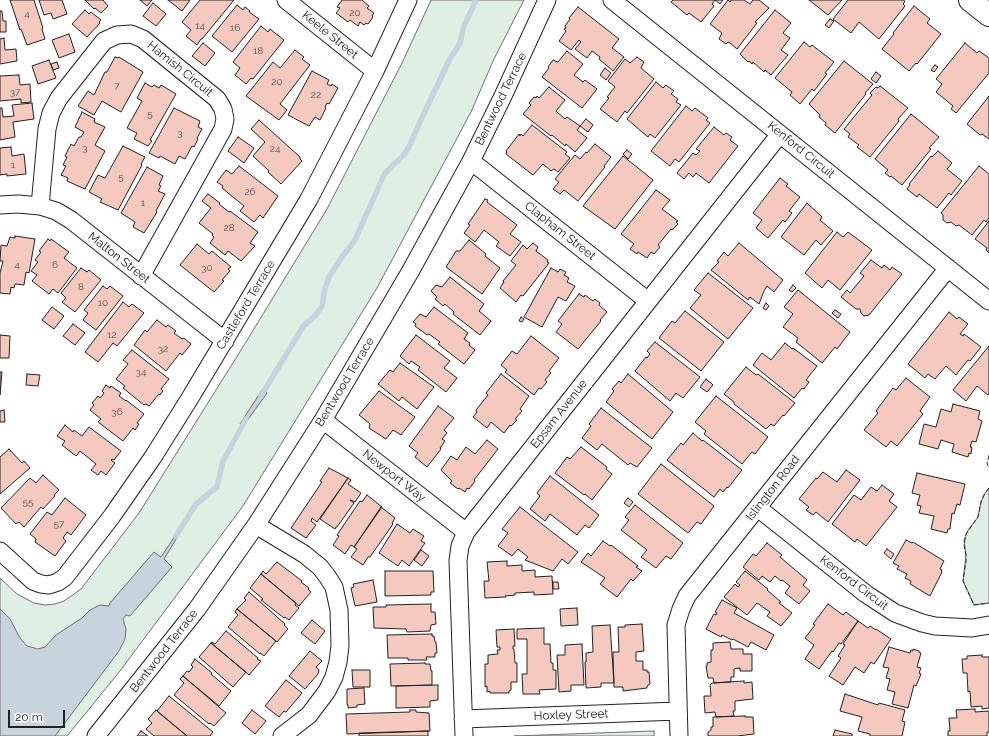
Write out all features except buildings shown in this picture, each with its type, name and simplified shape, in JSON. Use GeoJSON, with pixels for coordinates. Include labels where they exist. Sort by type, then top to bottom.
{"type":"FeatureCollection","features":[{"type":"Feature","properties":{"kind":"street","name":"Keele Street"},"geometry":{"type":"LineString","coordinates":[[286,0],[375,71]]}},
{"type":"Feature","properties":{"kind":"street","name":"Castleford Terrace"},"geometry":{"type":"LineString","coordinates":[[0,551],[33,581],[49,585],[58,582],[65,577],[120,506],[153,457],[225,341],[309,199],[375,71],[408,0]]}},
{"type":"Feature","properties":{"kind":"street","name":"Bentwood Terrace"},"geometry":{"type":"LineString","coordinates":[[96,736],[197,609],[256,525],[322,420],[410,272],[471,161],[547,0]]}},
{"type":"Feature","properties":{"kind":"street","name":"Kenford Circuit"},"geometry":{"type":"LineString","coordinates":[[612,0],[989,301]]}},
{"type":"Feature","properties":{"kind":"street"},"geometry":{"type":"LineString","coordinates":[[970,0],[989,15]]}},
{"type":"Feature","properties":{"kind":"street","name":"Hamish Circuit"},"geometry":{"type":"LineString","coordinates":[[40,206],[48,129],[51,113],[59,98],[104,41],[117,35],[131,34],[143,39],[217,99],[223,108],[225,120],[223,129],[142,276]]}},
{"type":"Feature","properties":{"kind":"street","name":"Epsam Avenue"},"geometry":{"type":"LineString","coordinates":[[464,736],[458,561],[460,546],[466,532],[780,134]]}},
{"type":"Feature","properties":{"kind":"street","name":"Clapham Street"},"geometry":{"type":"LineString","coordinates":[[471,161],[648,301]]}},
{"type":"Feature","properties":{"kind":"street","name":"Malton Street"},"geometry":{"type":"LineString","coordinates":[[0,205],[18,204],[40,206],[56,211],[71,220],[225,341]]}},
{"type":"Feature","properties":{"kind":"street","name":"Islington Road"},"geometry":{"type":"LineString","coordinates":[[679,736],[676,625],[687,596],[948,268]]}},
{"type":"Feature","properties":{"kind":"street","name":"Newport Way"},"geometry":{"type":"LineString","coordinates":[[322,420],[466,532]]}},
{"type":"Feature","properties":{"kind":"street","name":"Kenford Circuit"},"geometry":{"type":"LineString","coordinates":[[758,508],[866,594],[895,613],[922,623],[936,626],[972,628],[989,625]]}},
{"type":"Feature","properties":{"kind":"street"},"geometry":{"type":"LineString","coordinates":[[256,525],[304,554],[320,567],[334,587],[339,610],[340,646],[338,662],[331,684],[309,715],[282,736]]}},
{"type":"Feature","properties":{"kind":"street","name":"Hoxley Street"},"geometry":{"type":"LineString","coordinates":[[463,719],[678,711]]}},
{"type":"Feature","properties":{"kind":"green space"},"geometry":{"type":"Polygon","coordinates":[[[431,0],[524,0],[494,59],[471,112],[377,288],[243,506],[120,671],[67,736],[0,736],[0,578],[17,594],[34,603],[45,605],[64,601],[81,589],[139,513],[327,209],[403,61],[431,0]]]}},
{"type":"Feature","properties":{"kind":"green space"},"geometry":{"type":"Polygon","coordinates":[[[989,488],[989,603],[974,605],[963,581],[966,555],[964,540],[968,530],[978,517],[981,502],[989,488]]]}},
{"type":"Feature","properties":{"kind":"green space"},"geometry":{"type":"Polygon","coordinates":[[[654,731],[654,736],[514,736],[654,731]]]}},
{"type":"Feature","properties":{"kind":"shaded area"},"geometry":{"type":"Polygon","coordinates":[[[262,390],[267,393],[244,425],[240,424],[262,390]]]}},
{"type":"Feature","properties":{"kind":"shaded area"},"geometry":{"type":"Polygon","coordinates":[[[179,530],[181,531],[164,559],[172,567],[130,616],[126,615],[123,619],[126,629],[125,639],[119,651],[55,736],[0,736],[0,609],[10,619],[20,638],[27,646],[38,649],[45,647],[56,635],[82,618],[90,610],[100,605],[109,606],[154,552],[161,557],[179,530]]]}},
{"type":"Feature","properties":{"kind":"waterway"},"geometry":{"type":"LineString","coordinates":[[261,396],[304,325],[315,316],[322,306],[325,288],[329,277],[355,240],[384,175],[403,156],[409,147],[450,59],[460,43],[464,26],[476,0]]}},
{"type":"Feature","properties":{"kind":"waterway"},"geometry":{"type":"LineString","coordinates":[[176,536],[196,504],[217,487],[223,461],[246,419]]}},
{"type":"Feature","properties":{"kind":"fence"},"geometry":{"type":"LineString","coordinates":[[989,455],[987,464],[989,467]]}},
{"type":"Feature","properties":{"kind":"fence"},"geometry":{"type":"LineString","coordinates":[[989,488],[981,502],[978,517],[966,534],[964,545],[966,561],[963,581],[974,605],[989,603]]}}]}
